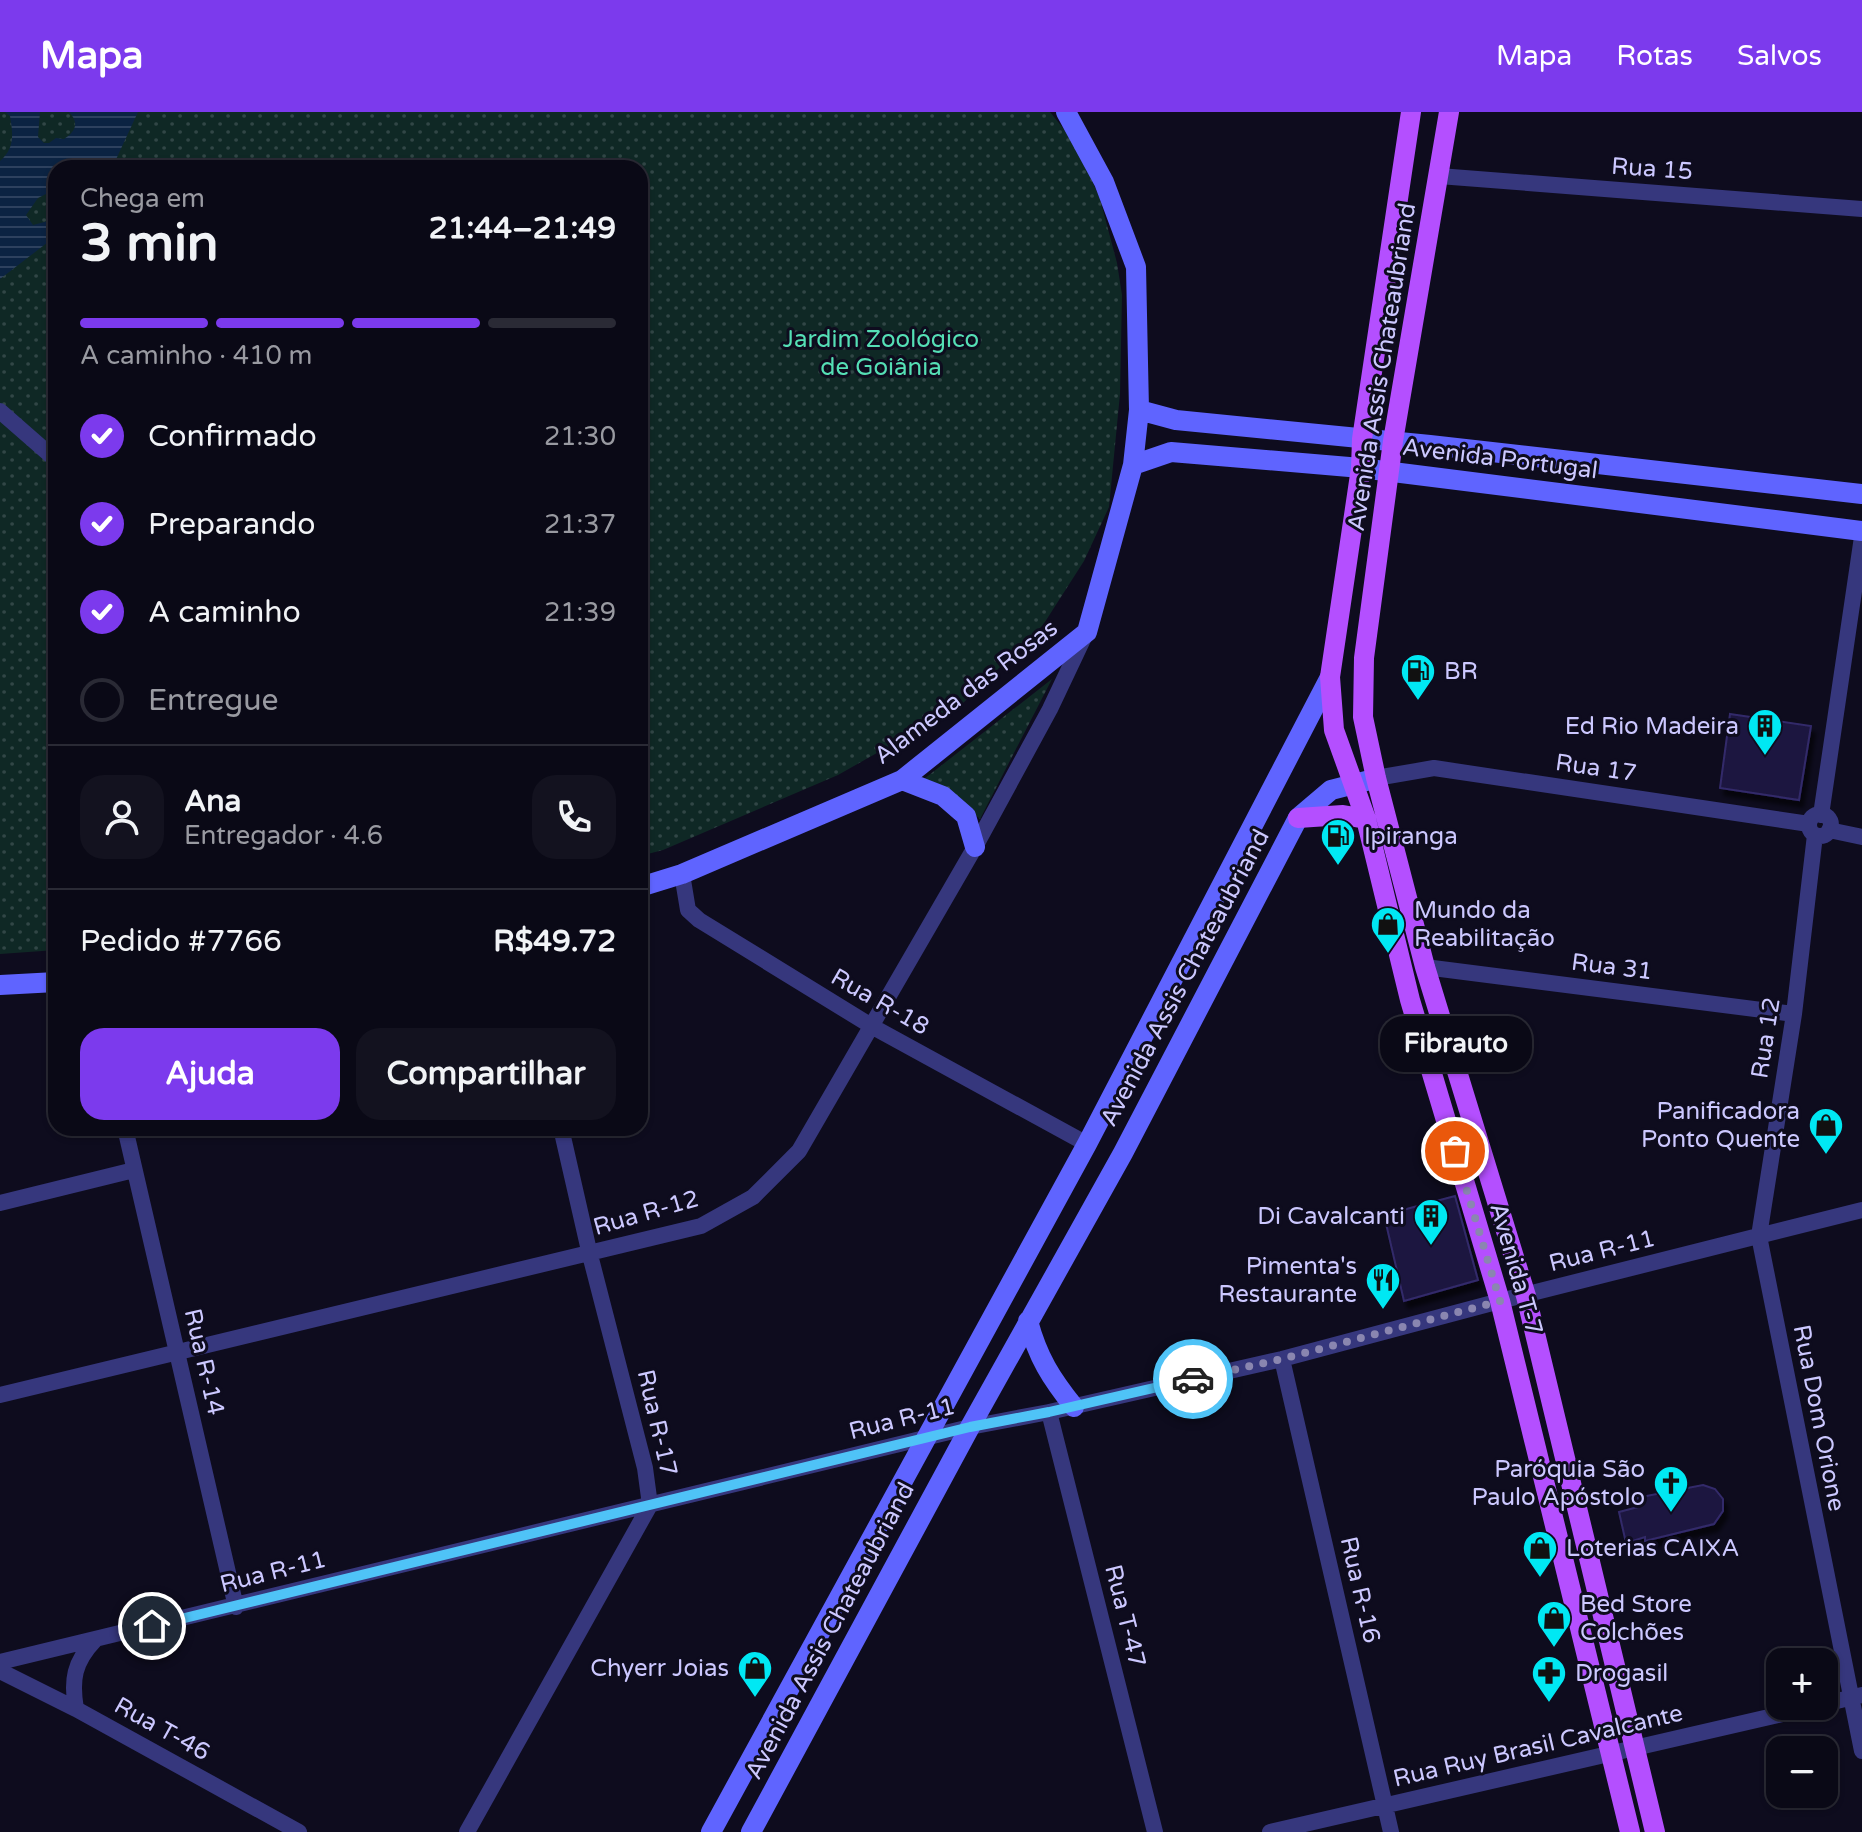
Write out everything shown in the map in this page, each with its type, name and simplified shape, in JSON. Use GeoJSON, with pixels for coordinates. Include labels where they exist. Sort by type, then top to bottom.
{"type":"FeatureCollection","features":[{"type":"Feature","properties":{"kind":"main road","name":"Alameda das Rosas"},"geometry":{"type":"LineString","coordinates":[[648,885],[682,874],[902,780],[1087,632],[1133,465],[1139,410],[1136,267],[1104,182],[1066,112]]}},
{"type":"Feature","properties":{"kind":"main road","name":"Avenida Assis Chateaubriand"},"geometry":{"type":"LineString","coordinates":[[711,1832],[1087,1144],[1330,677],[1411,112]]}},
{"type":"Feature","properties":{"kind":"main road","name":"Avenida Assis Chateaubriand"},"geometry":{"type":"LineString","coordinates":[[751,1832],[1028,1321],[1123,1153],[1298,818],[1331,790],[1376,778],[1363,717],[1364,658],[1393,441],[1449,112]]}},
{"type":"Feature","properties":{"kind":"main road","name":"Avenida Portugal"},"geometry":{"type":"LineString","coordinates":[[1139,410],[1176,420],[1862,494]]}},
{"type":"Feature","properties":{"kind":"main road"},"geometry":{"type":"LineString","coordinates":[[1171,452],[1170,440],[1176,420]]}},
{"type":"Feature","properties":{"kind":"main road","name":"Avenida Portugal"},"geometry":{"type":"LineString","coordinates":[[1133,465],[1171,452],[1361,468],[1862,534]]}},
{"type":"Feature","properties":{"kind":"main road","name":"Avenida T-7"},"geometry":{"type":"LineString","coordinates":[[1330,677],[1334,730],[1366,819],[1410,1000],[1500,1301],[1630,1832]]}},
{"type":"Feature","properties":{"kind":"main road","name":"Avenida T-7"},"geometry":{"type":"LineString","coordinates":[[1376,778],[1425,967],[1526,1296],[1655,1832]]}},
{"type":"Feature","properties":{"kind":"main road"},"geometry":{"type":"LineString","coordinates":[[902,780],[943,796],[966,816],[975,847]]}},
{"type":"Feature","properties":{"kind":"main road"},"geometry":{"type":"LineString","coordinates":[[1298,818],[1343,815],[1366,819]]}},
{"type":"Feature","properties":{"kind":"main road"},"geometry":{"type":"LineString","coordinates":[[0,985],[48,982]]}},
{"type":"Feature","properties":{"kind":"main road"},"geometry":{"type":"LineString","coordinates":[[1028,1321],[1043,1366],[1074,1407]]}},
{"type":"Feature","properties":{"kind":"street","name":"Rua 15"},"geometry":{"type":"LineString","coordinates":[[1439,176],[1862,209]]}},
{"type":"Feature","properties":{"kind":"street"},"geometry":{"type":"LineString","coordinates":[[0,411],[48,453]]}},
{"type":"Feature","properties":{"kind":"street","name":"Rua 12"},"geometry":{"type":"LineString","coordinates":[[1759,1236],[1822,830],[1862,534]]}},
{"type":"Feature","properties":{"kind":"street","name":"Rua R-12"},"geometry":{"type":"LineString","coordinates":[[0,1395],[701,1226],[753,1197],[799,1151],[873,1027],[1050,709],[1087,632]]}},
{"type":"Feature","properties":{"kind":"street","name":"Rua 17"},"geometry":{"type":"LineString","coordinates":[[1376,778],[1434,768],[1862,837]]}},
{"type":"Feature","properties":{"kind":"street","name":"Rua R-18"},"geometry":{"type":"LineString","coordinates":[[682,874],[688,910],[699,920],[873,1027],[1087,1144]]}},
{"type":"Feature","properties":{"kind":"street","name":"Rua 31"},"geometry":{"type":"LineString","coordinates":[[1425,967],[1794,1014]]}},
{"type":"Feature","properties":{"kind":"street","name":"Rua R-14"},"geometry":{"type":"LineString","coordinates":[[127,1136],[236,1607]]}},
{"type":"Feature","properties":{"kind":"street","name":"Rua R-17"},"geometry":{"type":"LineString","coordinates":[[467,1832],[650,1505],[645,1468],[563,1136]]}},
{"type":"Feature","properties":{"kind":"street"},"geometry":{"type":"LineString","coordinates":[[0,1203],[134,1170]]}},
{"type":"Feature","properties":{"kind":"street","name":"Rua R-11"},"geometry":{"type":"LineString","coordinates":[[0,1662],[970,1427],[1074,1407],[1282,1359],[1862,1210]]}},
{"type":"Feature","properties":{"kind":"street","name":"Rua Dom Orione"},"geometry":{"type":"LineString","coordinates":[[1759,1236],[1856,1696],[1862,1751]]}},
{"type":"Feature","properties":{"kind":"street","name":"Rua R-16"},"geometry":{"type":"LineString","coordinates":[[1282,1359],[1391,1832]]}},
{"type":"Feature","properties":{"kind":"street","name":"Rua T-47"},"geometry":{"type":"LineString","coordinates":[[1049,1412],[1155,1832]]}},
{"type":"Feature","properties":{"kind":"street"},"geometry":{"type":"LineString","coordinates":[[76,1709],[74,1670],[82,1654],[96,1639]]}},
{"type":"Feature","properties":{"kind":"street","name":"Rua T-46"},"geometry":{"type":"LineString","coordinates":[[0,1671],[76,1709],[299,1832]]}},
{"type":"Feature","properties":{"kind":"street","name":"Rua Ruy Brasil Cavalcante"},"geometry":{"type":"LineString","coordinates":[[1270,1832],[1766,1718]]}},
{"type":"Feature","properties":{"kind":"green space","name":"Jardim Zoológico de Goiânia"},"geometry":{"type":"Polygon","coordinates":[[[0,112],[1050,112],[1076,144],[1100,199],[1122,295],[1120,394],[1109,507],[1084,561],[1043,625],[960,706],[838,775],[648,854],[648,160],[48,160],[48,951],[0,954],[0,112]]]}},
{"type":"Feature","properties":{"kind":"green space"},"geometry":{"type":"Polygon","coordinates":[[[1052,679],[980,819],[954,796],[924,779],[1052,679]]]}},
{"type":"Feature","properties":{"kind":"water"},"geometry":{"type":"Polygon","coordinates":[[[5,112],[40,112],[38,137],[49,143],[56,138],[64,139],[73,130],[75,124],[69,112],[138,112],[116,160],[48,160],[48,193],[38,198],[26,215],[33,225],[48,221],[48,242],[0,279],[0,161],[11,146],[10,116],[5,112]]]}},
{"type":"Feature","properties":{"kind":"building","name":"Ed Rio Madeira"},"geometry":{"type":"Polygon","coordinates":[[[1730,714],[1811,726],[1799,800],[1720,788],[1730,714]]]}},
{"type":"Feature","properties":{"kind":"building","name":"Di Cavalcanti"},"geometry":{"type":"Polygon","coordinates":[[[1455,1196],[1478,1280],[1404,1301],[1384,1215],[1455,1196]]]}},
{"type":"Feature","properties":{"kind":"building","name":"Paróquia São Paulo Apóstolo"},"geometry":{"type":"Polygon","coordinates":[[[1703,1485],[1715,1489],[1723,1499],[1723,1511],[1714,1524],[1626,1543],[1619,1512],[1638,1507],[1636,1498],[1703,1485]]]}},
{"type":"Feature","properties":{"kind":"way so far"},"geometry":{"type":"LineString","coordinates":[[1193,1379],[1282,1359],[1500,1301],[1455,1151]]}},
{"type":"Feature","properties":{"kind":"place","name":"BR"},"geometry":{"type":"Point","coordinates":[1418,702]}},
{"type":"Feature","properties":{"kind":"place","name":"Ed Rio Madeira"},"geometry":{"type":"Point","coordinates":[1765,757]}},
{"type":"Feature","properties":{"kind":"place","name":"Ipiranga"},"geometry":{"type":"Point","coordinates":[1338,867]}},
{"type":"Feature","properties":{"kind":"place","name":"Mundo da Reabilitação"},"geometry":{"type":"Point","coordinates":[1388,955]}},
{"type":"Feature","properties":{"kind":"place","name":"Fibrauto"},"geometry":{"type":"Point","coordinates":[1455,1151]}},
{"type":"Feature","properties":{"kind":"place","name":"Panificadora Ponto Quente"},"geometry":{"type":"Point","coordinates":[1826,1156]}},
{"type":"Feature","properties":{"kind":"place","name":"Di Cavalcanti"},"geometry":{"type":"Point","coordinates":[1431,1247]}},
{"type":"Feature","properties":{"kind":"place","name":"Pimenta's Restaurante"},"geometry":{"type":"Point","coordinates":[1383,1311]}},
{"type":"Feature","properties":{"kind":"place","name":"Paróquia São Paulo Apóstolo"},"geometry":{"type":"Point","coordinates":[1671,1514]}},
{"type":"Feature","properties":{"kind":"place","name":"Loterias CAIXA"},"geometry":{"type":"Point","coordinates":[1540,1579]}},
{"type":"Feature","properties":{"kind":"place","name":"Bed Store Colchões"},"geometry":{"type":"Point","coordinates":[1554,1649]}},
{"type":"Feature","properties":{"kind":"place","name":"Chyerr Joias"},"geometry":{"type":"Point","coordinates":[755,1699]}},
{"type":"Feature","properties":{"kind":"place","name":"Drogasil"},"geometry":{"type":"Point","coordinates":[1549,1704]}},
{"type":"Feature","properties":{"kind":"route"},"geometry":{"type":"LineString","coordinates":[[152,1626],[970,1427],[1193,1379]]}}]}
